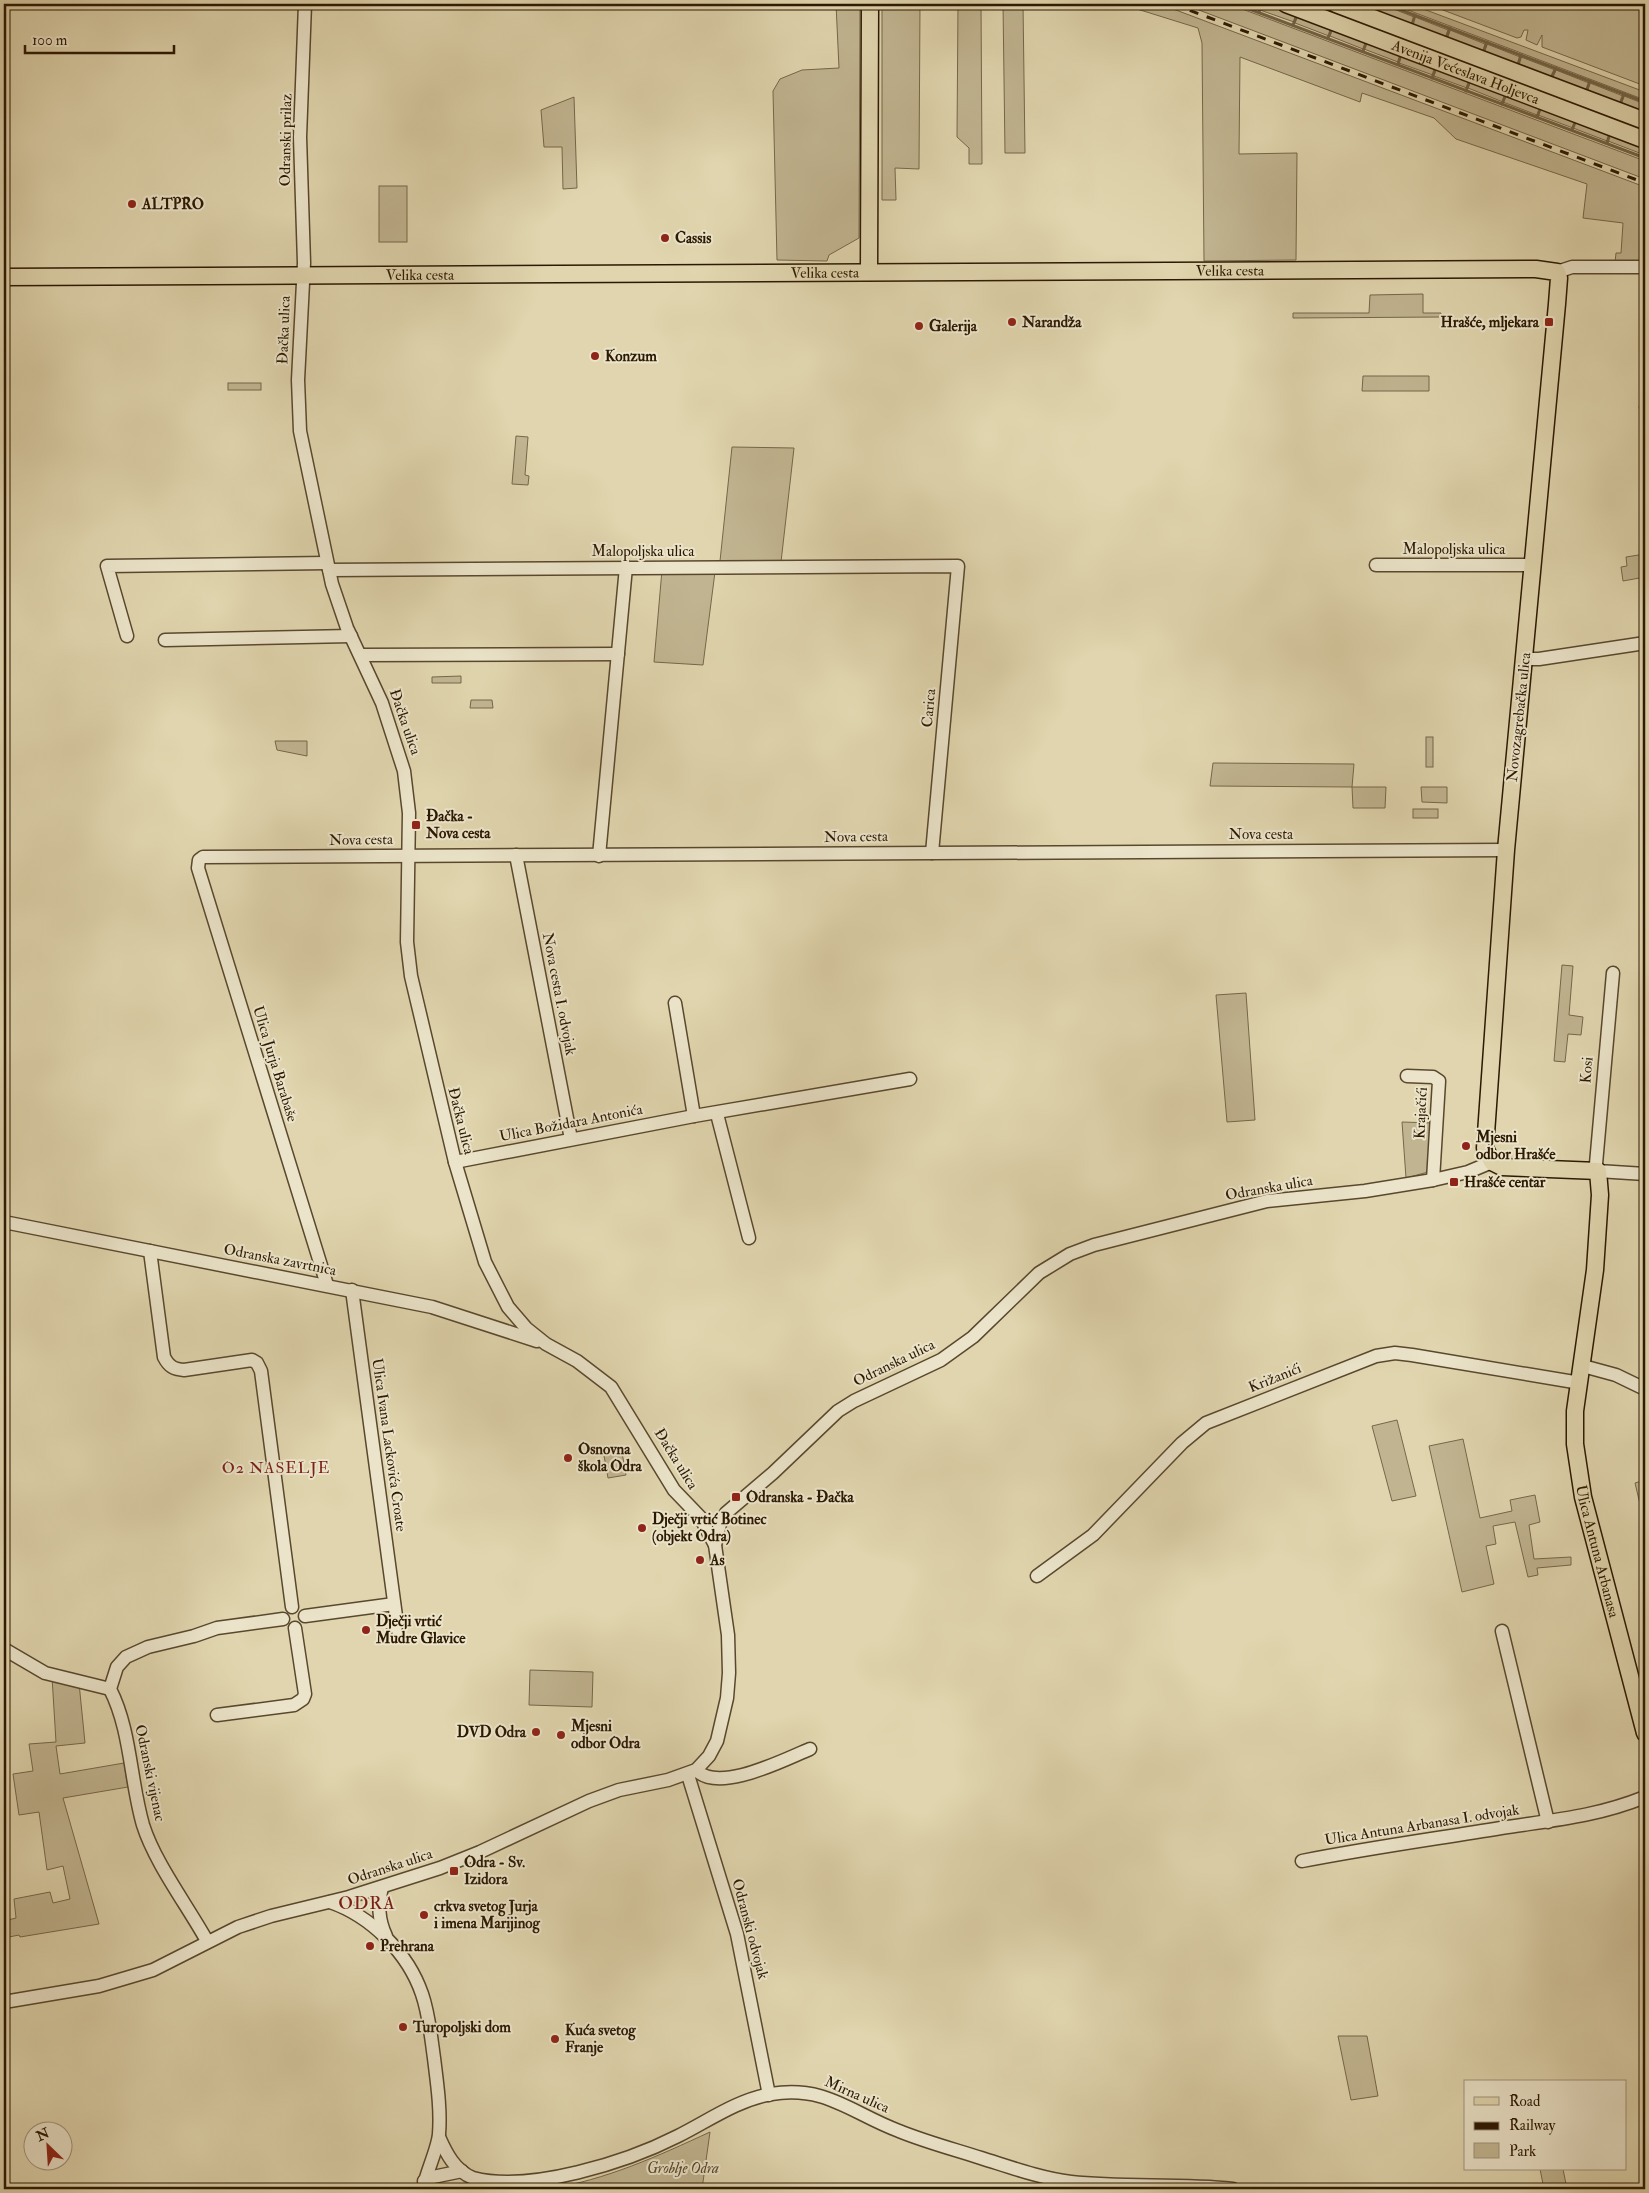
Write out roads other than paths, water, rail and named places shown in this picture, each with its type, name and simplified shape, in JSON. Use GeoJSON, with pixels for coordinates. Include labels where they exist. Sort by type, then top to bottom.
{"type":"FeatureCollection","features":[{"type":"Feature","properties":{"kind":"main road"},"geometry":{"type":"LineString","coordinates":[[869,270],[870,4]]}},
{"type":"Feature","properties":{"kind":"main road","name":"Avenija Većeslava Holjevca"},"geometry":{"type":"LineString","coordinates":[[1286,4],[1645,140]]}},
{"type":"Feature","properties":{"kind":"main road","name":"Avenija Većeslava Holjevca"},"geometry":{"type":"LineString","coordinates":[[1336,4],[1645,121]]}},
{"type":"Feature","properties":{"kind":"main road","name":"Velika cesta"},"geometry":{"type":"LineString","coordinates":[[4,277],[869,270],[1080,272],[1536,269],[1557,272]]}},
{"type":"Feature","properties":{"kind":"main road","name":"Novozagrebačka ulica"},"geometry":{"type":"LineString","coordinates":[[1492,1162],[1486,1152],[1486,1143],[1506,850],[1558,296],[1557,272]]}},
{"type":"Feature","properties":{"kind":"main road"},"geometry":{"type":"LineString","coordinates":[[1492,1162],[1499,1166],[1598,1171]]}},
{"type":"Feature","properties":{"kind":"main road","name":"Ulica Antuna Arbanasa"},"geometry":{"type":"LineString","coordinates":[[1598,1171],[1600,1195],[1595,1270],[1574,1429],[1581,1483],[1645,1733]]}},
{"type":"Feature","properties":{"kind":"street","name":"Odranski prilaz"},"geometry":{"type":"LineString","coordinates":[[303,276],[300,146],[305,4]]}},
{"type":"Feature","properties":{"kind":"street","name":"Velika cesta"},"geometry":{"type":"LineString","coordinates":[[1557,272],[1572,267],[1645,267]]}},
{"type":"Feature","properties":{"kind":"street","name":"Đačka ulica"},"geometry":{"type":"LineString","coordinates":[[303,276],[299,414],[302,446],[328,567],[341,613],[382,703],[400,755],[409,798],[407,942],[411,976],[455,1162],[485,1262],[508,1307],[526,1328],[546,1344],[577,1361],[612,1387],[674,1490],[700,1517],[715,1545]]}},
{"type":"Feature","properties":{"kind":"street","name":"Malopoljska ulica"},"geometry":{"type":"LineString","coordinates":[[1376,565],[1532,565]]}},
{"type":"Feature","properties":{"kind":"street"},"geometry":{"type":"LineString","coordinates":[[127,636],[107,566],[328,567]]}},
{"type":"Feature","properties":{"kind":"street","name":"Malopoljska ulica"},"geometry":{"type":"LineString","coordinates":[[328,567],[958,566]]}},
{"type":"Feature","properties":{"kind":"street","name":"Carica"},"geometry":{"type":"LineString","coordinates":[[932,852],[958,566]]}},
{"type":"Feature","properties":{"kind":"street"},"geometry":{"type":"LineString","coordinates":[[599,856],[626,567]]}},
{"type":"Feature","properties":{"kind":"street"},"geometry":{"type":"LineString","coordinates":[[165,640],[351,636]]}},
{"type":"Feature","properties":{"kind":"street"},"geometry":{"type":"LineString","coordinates":[[1525,659],[1539,659],[1645,643]]}},
{"type":"Feature","properties":{"kind":"street"},"geometry":{"type":"LineString","coordinates":[[361,655],[618,654]]}},
{"type":"Feature","properties":{"kind":"street","name":"Nova cesta"},"geometry":{"type":"LineString","coordinates":[[207,857],[1506,850]]}},
{"type":"Feature","properties":{"kind":"street","name":"Nova cesta I. odvojak"},"geometry":{"type":"LineString","coordinates":[[516,855],[571,1139]]}},
{"type":"Feature","properties":{"kind":"street","name":"Ulica Jurja Barabaše"},"geometry":{"type":"LineString","coordinates":[[207,857],[199,860],[198,868],[327,1285]]}},
{"type":"Feature","properties":{"kind":"street","name":"Kosi"},"geometry":{"type":"LineString","coordinates":[[1598,1171],[1595,1153],[1613,973]]}},
{"type":"Feature","properties":{"kind":"street"},"geometry":{"type":"LineString","coordinates":[[675,1003],[694,1116]]}},
{"type":"Feature","properties":{"kind":"street","name":"Krajačići"},"geometry":{"type":"LineString","coordinates":[[1407,1076],[1433,1077],[1439,1081],[1433,1180]]}},
{"type":"Feature","properties":{"kind":"street","name":"Ulica Božidara Antonića"},"geometry":{"type":"LineString","coordinates":[[455,1162],[694,1116],[717,1114],[910,1079]]}},
{"type":"Feature","properties":{"kind":"street"},"geometry":{"type":"LineString","coordinates":[[717,1114],[749,1238]]}},
{"type":"Feature","properties":{"kind":"street","name":"Odranska ulica"},"geometry":{"type":"LineString","coordinates":[[5,2002],[99,1986],[153,1970],[207,1941],[262,1919],[382,1887],[460,1861],[608,1794],[692,1772],[709,1756],[717,1741],[727,1698],[729,1674],[728,1635],[715,1545],[720,1524],[726,1513],[773,1473],[838,1411],[854,1401],[916,1374],[951,1354],[973,1337],[1028,1282],[1070,1254],[1108,1240],[1267,1201],[1364,1191],[1433,1180],[1468,1172],[1492,1162]]}},
{"type":"Feature","properties":{"kind":"street"},"geometry":{"type":"LineString","coordinates":[[1598,1171],[1645,1174]]}},
{"type":"Feature","properties":{"kind":"street","name":"Odranska zavrtnica"},"geometry":{"type":"LineString","coordinates":[[4,1222],[432,1306],[546,1344]]}},
{"type":"Feature","properties":{"kind":"street"},"geometry":{"type":"LineString","coordinates":[[150,1251],[164,1357],[167,1363],[174,1369],[184,1370],[252,1360],[257,1363],[260,1371],[292,1607]]}},
{"type":"Feature","properties":{"kind":"street","name":"Ulica Ivana Lackovića Croate"},"geometry":{"type":"LineString","coordinates":[[352,1290],[398,1630]]}},
{"type":"Feature","properties":{"kind":"street"},"geometry":{"type":"LineString","coordinates":[[496,1327],[505,1322],[508,1317],[508,1307]]}},
{"type":"Feature","properties":{"kind":"street","name":"Križanići"},"geometry":{"type":"LineString","coordinates":[[1037,1576],[1092,1535],[1182,1443],[1206,1424],[1376,1356],[1397,1353],[1580,1383]]}},
{"type":"Feature","properties":{"kind":"street"},"geometry":{"type":"LineString","coordinates":[[1583,1366],[1616,1375],[1645,1389]]}},
{"type":"Feature","properties":{"kind":"street"},"geometry":{"type":"LineString","coordinates":[[700,1517],[714,1517],[726,1513]]}},
{"type":"Feature","properties":{"kind":"street"},"geometry":{"type":"LineString","coordinates":[[305,1616],[394,1604]]}},
{"type":"Feature","properties":{"kind":"street"},"geometry":{"type":"LineString","coordinates":[[292,1607],[299,1608],[305,1616],[302,1626],[295,1628],[289,1627],[284,1619],[286,1610],[292,1607]]}},
{"type":"Feature","properties":{"kind":"street"},"geometry":{"type":"LineString","coordinates":[[4,1649],[44,1673],[110,1689],[117,1668],[126,1656],[148,1646],[194,1636],[217,1628],[284,1619]]}},
{"type":"Feature","properties":{"kind":"street"},"geometry":{"type":"LineString","coordinates":[[217,1716],[294,1705],[303,1699],[305,1694],[295,1628]]}},
{"type":"Feature","properties":{"kind":"street"},"geometry":{"type":"LineString","coordinates":[[1502,1631],[1548,1822]]}},
{"type":"Feature","properties":{"kind":"street","name":"Odranski vijenac"},"geometry":{"type":"LineString","coordinates":[[110,1689],[121,1718],[144,1827],[163,1868],[207,1941]]}},
{"type":"Feature","properties":{"kind":"street"},"geometry":{"type":"LineString","coordinates":[[692,1772],[710,1778],[734,1777],[810,1749]]}},
{"type":"Feature","properties":{"kind":"street","name":"Odranski odvojak"},"geometry":{"type":"LineString","coordinates":[[692,1772],[737,1934],[769,2095]]}},
{"type":"Feature","properties":{"kind":"street","name":"Ulica Antuna Arbanasa I. odvojak"},"geometry":{"type":"LineString","coordinates":[[1302,1861],[1375,1847],[1407,1844],[1590,1816],[1645,1797]]}},
{"type":"Feature","properties":{"kind":"street"},"geometry":{"type":"LineString","coordinates":[[382,1887],[378,1904],[379,1915],[389,1942]]}},
{"type":"Feature","properties":{"kind":"street"},"geometry":{"type":"LineString","coordinates":[[330,1902],[353,1911],[389,1942],[410,1969],[426,2007],[436,2077],[439,2137],[424,2185]]}},
{"type":"Feature","properties":{"kind":"street","name":"Mirna ulica"},"geometry":{"type":"LineString","coordinates":[[439,2137],[446,2152],[462,2171],[474,2178],[517,2185],[546,2183],[582,2175],[657,2146],[729,2109],[769,2095],[796,2092],[823,2096],[900,2132],[1054,2179],[1233,2189]]}},
{"type":"Feature","properties":{"kind":"street"},"geometry":{"type":"LineString","coordinates":[[424,2185],[433,2177],[462,2171]]}},
{"type":"Feature","properties":{"kind":"waterway"},"geometry":{"type":"LineString","coordinates":[[1236,4],[1645,158]]}},
{"type":"Feature","properties":{"kind":"waterway"},"geometry":{"type":"LineString","coordinates":[[1259,12],[1262,4]]}},
{"type":"Feature","properties":{"kind":"waterway"},"geometry":{"type":"LineString","coordinates":[[1378,13],[1381,4]]}},
{"type":"Feature","properties":{"kind":"waterway"},"geometry":{"type":"LineString","coordinates":[[1385,4],[1645,102]]}},
{"type":"Feature","properties":{"kind":"waterway"},"geometry":{"type":"LineString","coordinates":[[1293,25],[1297,15]]}},
{"type":"Feature","properties":{"kind":"waterway"},"geometry":{"type":"LineString","coordinates":[[1412,25],[1415,15]]}},
{"type":"Feature","properties":{"kind":"waterway"},"geometry":{"type":"LineString","coordinates":[[1328,38],[1332,28]]}},
{"type":"Feature","properties":{"kind":"waterway"},"geometry":{"type":"LineString","coordinates":[[1446,39],[1450,28]]}},
{"type":"Feature","properties":{"kind":"waterway"},"geometry":{"type":"LineString","coordinates":[[1363,51],[1367,41]]}},
{"type":"Feature","properties":{"kind":"waterway"},"geometry":{"type":"LineString","coordinates":[[1483,53],[1487,42]]}},
{"type":"Feature","properties":{"kind":"waterway"},"geometry":{"type":"LineString","coordinates":[[1398,64],[1401,54]]}},
{"type":"Feature","properties":{"kind":"waterway"},"geometry":{"type":"LineString","coordinates":[[1518,65],[1521,55]]}},
{"type":"Feature","properties":{"kind":"waterway"},"geometry":{"type":"LineString","coordinates":[[1432,78],[1436,67]]}},
{"type":"Feature","properties":{"kind":"waterway"},"geometry":{"type":"LineString","coordinates":[[1551,78],[1556,68]]}},
{"type":"Feature","properties":{"kind":"waterway"},"geometry":{"type":"LineString","coordinates":[[1466,91],[1470,80]]}},
{"type":"Feature","properties":{"kind":"waterway"},"geometry":{"type":"LineString","coordinates":[[1586,92],[1590,81]]}},
{"type":"Feature","properties":{"kind":"waterway"},"geometry":{"type":"LineString","coordinates":[[1502,104],[1506,94]]}},
{"type":"Feature","properties":{"kind":"waterway"},"geometry":{"type":"LineString","coordinates":[[1620,104],[1624,94]]}},
{"type":"Feature","properties":{"kind":"waterway"},"geometry":{"type":"LineString","coordinates":[[1537,117],[1541,107]]}},
{"type":"Feature","properties":{"kind":"waterway"},"geometry":{"type":"LineString","coordinates":[[1572,130],[1576,120]]}},
{"type":"Feature","properties":{"kind":"waterway"},"geometry":{"type":"LineString","coordinates":[[1607,143],[1610,133]]}},
{"type":"Feature","properties":{"kind":"waterway"},"geometry":{"type":"LineString","coordinates":[[1642,156],[1645,146]]}},
{"type":"Feature","properties":{"kind":"railway"},"geometry":{"type":"LineString","coordinates":[[1173,4],[1645,183]]}},
{"type":"Feature","properties":{"kind":"place","name":"ALTPRO"},"geometry":{"type":"Point","coordinates":[132,204]}},
{"type":"Feature","properties":{"kind":"place","name":"Cassis"},"geometry":{"type":"Point","coordinates":[665,238]}},
{"type":"Feature","properties":{"kind":"place","name":"Narandža"},"geometry":{"type":"Point","coordinates":[1012,322]}},
{"type":"Feature","properties":{"kind":"place","name":"Hrašće, mljekara"},"geometry":{"type":"Point","coordinates":[1549,322]}},
{"type":"Feature","properties":{"kind":"place","name":"Galerija"},"geometry":{"type":"Point","coordinates":[919,326]}},
{"type":"Feature","properties":{"kind":"place","name":"Konzum"},"geometry":{"type":"Point","coordinates":[595,356]}},
{"type":"Feature","properties":{"kind":"place","name":"Đačka - Nova cesta"},"geometry":{"type":"Point","coordinates":[416,825]}},
{"type":"Feature","properties":{"kind":"place","name":"Mjesni odbor Hrašće"},"geometry":{"type":"Point","coordinates":[1466,1146]}},
{"type":"Feature","properties":{"kind":"place","name":"Hrašće centar"},"geometry":{"type":"Point","coordinates":[1454,1182]}},
{"type":"Feature","properties":{"kind":"place","name":"Osnovna škola Odra"},"geometry":{"type":"Point","coordinates":[568,1458]}},
{"type":"Feature","properties":{"kind":"place","name":"Odranska - Đačka"},"geometry":{"type":"Point","coordinates":[736,1497]}},
{"type":"Feature","properties":{"kind":"place","name":"Dječji vrtić Botinec (objekt Odra)"},"geometry":{"type":"Point","coordinates":[642,1528]}},
{"type":"Feature","properties":{"kind":"place","name":"As"},"geometry":{"type":"Point","coordinates":[700,1560]}},
{"type":"Feature","properties":{"kind":"place","name":"Dječji vrtić Mudre Glavice"},"geometry":{"type":"Point","coordinates":[366,1630]}},
{"type":"Feature","properties":{"kind":"place","name":"DVD Odra"},"geometry":{"type":"Point","coordinates":[536,1732]}},
{"type":"Feature","properties":{"kind":"place","name":"Mjesni odbor Odra"},"geometry":{"type":"Point","coordinates":[561,1735]}},
{"type":"Feature","properties":{"kind":"place","name":"Odra - Sv. Izidora"},"geometry":{"type":"Point","coordinates":[454,1871]}},
{"type":"Feature","properties":{"kind":"place","name":"crkva svetog Jurja i imena Marijinog"},"geometry":{"type":"Point","coordinates":[424,1915]}},
{"type":"Feature","properties":{"kind":"place","name":"Prehrana"},"geometry":{"type":"Point","coordinates":[370,1946]}},
{"type":"Feature","properties":{"kind":"place","name":"Turopoljski dom"},"geometry":{"type":"Point","coordinates":[403,2027]}},
{"type":"Feature","properties":{"kind":"place","name":"Kuća svetog Franje"},"geometry":{"type":"Point","coordinates":[555,2039]}},
{"type":"Feature","properties":{"kind":"district","name":"O2 NASELJE"},"geometry":{"type":"Point","coordinates":[276,1468]}},
{"type":"Feature","properties":{"kind":"district","name":"ODRA"},"geometry":{"type":"Point","coordinates":[367,1903]}},
{"type":"Feature","properties":{"kind":"park label","name":"Groblje Odra"},"geometry":{"type":"Point","coordinates":[683,2168]}}]}
